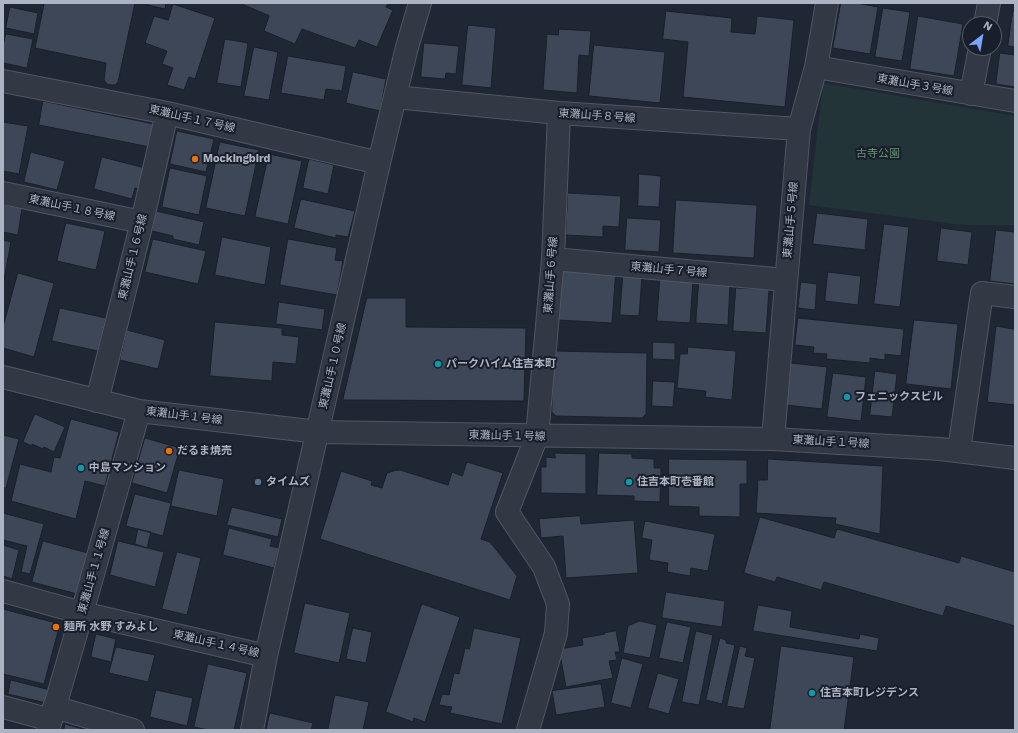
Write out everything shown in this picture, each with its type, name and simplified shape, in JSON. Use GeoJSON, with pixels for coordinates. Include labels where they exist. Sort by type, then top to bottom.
{"type":"FeatureCollection","features":[{"type":"Feature","properties":{"kind":"street","name":"東灘山手１０号線"},"geometry":{"type":"LineString","coordinates":[[252,730],[266,656],[379,163],[407,47],[420,3]]}},
{"type":"Feature","properties":{"kind":"street","name":"東灘山手５号線"},"geometry":{"type":"LineString","coordinates":[[773,439],[799,128],[816,67],[827,3]]}},
{"type":"Feature","properties":{"kind":"street"},"geometry":{"type":"LineString","coordinates":[[987,16],[989,3]]}},
{"type":"Feature","properties":{"kind":"street"},"geometry":{"type":"LineString","coordinates":[[971,94],[978,56]]}},
{"type":"Feature","properties":{"kind":"street","name":"東灘山手３号線"},"geometry":{"type":"LineString","coordinates":[[816,67],[1015,101]]}},
{"type":"Feature","properties":{"kind":"street","name":"東灘山手１７号線"},"geometry":{"type":"LineString","coordinates":[[3,81],[167,113],[379,163]]}},
{"type":"Feature","properties":{"kind":"street","name":"東灘山手８号線"},"geometry":{"type":"LineString","coordinates":[[395,97],[559,113],[799,128]]}},
{"type":"Feature","properties":{"kind":"street","name":"東灘山手１６号線"},"geometry":{"type":"LineString","coordinates":[[98,401],[167,113]]}},
{"type":"Feature","properties":{"kind":"street","name":"東灘山手６号線"},"geometry":{"type":"LineString","coordinates":[[528,730],[556,633],[558,604],[544,566],[507,512],[537,436],[553,260],[559,113]]}},
{"type":"Feature","properties":{"kind":"street","name":"東灘山手１８号線"},"geometry":{"type":"LineString","coordinates":[[3,194],[142,222]]}},
{"type":"Feature","properties":{"kind":"street","name":"東灘山手７号線"},"geometry":{"type":"LineString","coordinates":[[553,260],[786,280]]}},
{"type":"Feature","properties":{"kind":"street"},"geometry":{"type":"LineString","coordinates":[[959,450],[982,293],[1015,297]]}},
{"type":"Feature","properties":{"kind":"street","name":"東灘山手１号線"},"geometry":{"type":"LineString","coordinates":[[3,377],[138,411],[318,432],[773,439],[959,450],[1015,458]]}},
{"type":"Feature","properties":{"kind":"street","name":"東灘山手１１号線"},"geometry":{"type":"LineString","coordinates":[[51,719],[138,411]]}},
{"type":"Feature","properties":{"kind":"street","name":"東灘山手１４号線"},"geometry":{"type":"LineString","coordinates":[[3,591],[82,613],[266,656]]}},
{"type":"Feature","properties":{"kind":"street"},"geometry":{"type":"LineString","coordinates":[[3,707],[51,719],[133,730]]}},
{"type":"Feature","properties":{"kind":"green space","name":"古寺公園"},"geometry":{"type":"Polygon","coordinates":[[[823,83],[1015,116],[1015,225],[963,225],[809,205],[823,83]]]}},
{"type":"Feature","properties":{"kind":"building"},"geometry":{"type":"Polygon","coordinates":[[[37,3],[135,3],[118,82],[115,85],[107,84],[104,80],[106,63],[35,48],[44,4],[37,3]]]}},
{"type":"Feature","properties":{"kind":"building"},"geometry":{"type":"Polygon","coordinates":[[[149,3],[166,3],[165,9],[148,5],[149,3]]]}},
{"type":"Feature","properties":{"kind":"building"},"geometry":{"type":"Polygon","coordinates":[[[240,3],[388,3],[386,7],[393,10],[377,47],[359,40],[355,48],[302,29],[295,44],[264,31],[269,16],[240,3]]]}},
{"type":"Feature","properties":{"kind":"building"},"geometry":{"type":"Polygon","coordinates":[[[841,3],[856,3],[878,7],[870,54],[833,48],[841,3]]]}},
{"type":"Feature","properties":{"kind":"building"},"geometry":{"type":"Polygon","coordinates":[[[173,4],[215,18],[195,79],[189,77],[184,90],[167,85],[173,68],[162,64],[167,51],[145,43],[154,16],[168,20],[173,4]]]}},
{"type":"Feature","properties":{"kind":"building"},"geometry":{"type":"Polygon","coordinates":[[[10,7],[38,13],[34,34],[6,28],[10,7]]]}},
{"type":"Feature","properties":{"kind":"building"},"geometry":{"type":"Polygon","coordinates":[[[883,8],[910,12],[902,61],[875,57],[883,8]]]}},
{"type":"Feature","properties":{"kind":"building"},"geometry":{"type":"Polygon","coordinates":[[[666,11],[732,18],[731,32],[755,34],[757,16],[794,20],[785,107],[683,97],[688,42],[663,39],[666,11]]]}},
{"type":"Feature","properties":{"kind":"building"},"geometry":{"type":"Polygon","coordinates":[[[1013,11],[1015,11],[1015,47],[1008,46],[1013,11]]]}},
{"type":"Feature","properties":{"kind":"building"},"geometry":{"type":"Polygon","coordinates":[[[918,16],[962,24],[954,76],[910,69],[918,16]]]}},
{"type":"Feature","properties":{"kind":"building"},"geometry":{"type":"Polygon","coordinates":[[[468,25],[496,28],[491,88],[462,85],[468,25]]]}},
{"type":"Feature","properties":{"kind":"building"},"geometry":{"type":"Polygon","coordinates":[[[559,29],[591,31],[589,56],[579,55],[577,93],[543,90],[547,34],[558,35],[559,29]]]}},
{"type":"Feature","properties":{"kind":"building"},"geometry":{"type":"Polygon","coordinates":[[[6,34],[33,39],[27,68],[3,63],[3,46],[6,34]]]}},
{"type":"Feature","properties":{"kind":"building"},"geometry":{"type":"Polygon","coordinates":[[[225,39],[248,43],[241,87],[217,83],[225,39]]]}},
{"type":"Feature","properties":{"kind":"building"},"geometry":{"type":"Polygon","coordinates":[[[424,43],[459,46],[456,74],[446,73],[445,79],[421,77],[424,43]]]}},
{"type":"Feature","properties":{"kind":"building"},"geometry":{"type":"Polygon","coordinates":[[[594,45],[665,52],[660,103],[589,96],[594,45]]]}},
{"type":"Feature","properties":{"kind":"building"},"geometry":{"type":"Polygon","coordinates":[[[254,47],[278,52],[269,100],[244,96],[254,47]]]}},
{"type":"Feature","properties":{"kind":"building"},"geometry":{"type":"Polygon","coordinates":[[[1002,53],[1015,55],[1015,87],[996,84],[1000,56],[1002,56],[1002,53]]]}},
{"type":"Feature","properties":{"kind":"building"},"geometry":{"type":"Polygon","coordinates":[[[288,56],[346,66],[342,91],[326,89],[324,100],[281,93],[288,56]]]}},
{"type":"Feature","properties":{"kind":"building"},"geometry":{"type":"Polygon","coordinates":[[[353,72],[386,79],[380,111],[346,103],[353,72]]]}},
{"type":"Feature","properties":{"kind":"building"},"geometry":{"type":"Polygon","coordinates":[[[43,101],[154,124],[150,147],[39,125],[43,101]]]}},
{"type":"Feature","properties":{"kind":"building"},"geometry":{"type":"Polygon","coordinates":[[[3,122],[28,126],[19,174],[3,171],[3,122]]]}},
{"type":"Feature","properties":{"kind":"building"},"geometry":{"type":"Polygon","coordinates":[[[177,131],[214,139],[206,172],[170,164],[177,131]]]}},
{"type":"Feature","properties":{"kind":"building"},"geometry":{"type":"Polygon","coordinates":[[[220,142],[259,150],[245,216],[206,208],[220,142]]]}},
{"type":"Feature","properties":{"kind":"building"},"geometry":{"type":"Polygon","coordinates":[[[31,152],[65,161],[57,190],[24,182],[31,152]]]}},
{"type":"Feature","properties":{"kind":"building"},"geometry":{"type":"Polygon","coordinates":[[[269,154],[302,161],[288,224],[255,217],[269,154]]]}},
{"type":"Feature","properties":{"kind":"building"},"geometry":{"type":"Polygon","coordinates":[[[102,157],[145,168],[140,189],[135,188],[132,199],[94,189],[102,157]]]}},
{"type":"Feature","properties":{"kind":"building"},"geometry":{"type":"Polygon","coordinates":[[[309,159],[334,165],[328,194],[303,188],[309,159]]]}},
{"type":"Feature","properties":{"kind":"building"},"geometry":{"type":"Polygon","coordinates":[[[170,168],[207,176],[199,215],[162,207],[170,168]]]}},
{"type":"Feature","properties":{"kind":"building"},"geometry":{"type":"Polygon","coordinates":[[[639,174],[661,176],[659,207],[638,206],[639,174]]]}},
{"type":"Feature","properties":{"kind":"building"},"geometry":{"type":"Polygon","coordinates":[[[568,193],[621,196],[619,227],[603,226],[603,237],[566,235],[568,193]]]}},
{"type":"Feature","properties":{"kind":"building"},"geometry":{"type":"Polygon","coordinates":[[[301,199],[355,211],[348,237],[336,235],[336,238],[294,228],[301,199]]]}},
{"type":"Feature","properties":{"kind":"building"},"geometry":{"type":"Polygon","coordinates":[[[676,200],[757,205],[754,258],[673,253],[676,200]]]}},
{"type":"Feature","properties":{"kind":"building"},"geometry":{"type":"Polygon","coordinates":[[[3,205],[22,208],[18,235],[3,232],[3,205]]]}},
{"type":"Feature","properties":{"kind":"building"},"geometry":{"type":"Polygon","coordinates":[[[156,211],[204,222],[199,245],[173,239],[173,236],[152,231],[156,211]]]}},
{"type":"Feature","properties":{"kind":"building"},"geometry":{"type":"Polygon","coordinates":[[[817,213],[868,219],[865,250],[813,244],[817,213]]]}},
{"type":"Feature","properties":{"kind":"building"},"geometry":{"type":"Polygon","coordinates":[[[627,218],[661,220],[659,252],[625,250],[627,218]]]}},
{"type":"Feature","properties":{"kind":"building"},"geometry":{"type":"Polygon","coordinates":[[[66,223],[105,231],[96,270],[57,261],[66,223]]]}},
{"type":"Feature","properties":{"kind":"building"},"geometry":{"type":"Polygon","coordinates":[[[884,224],[909,227],[900,307],[874,304],[884,224]]]}},
{"type":"Feature","properties":{"kind":"building"},"geometry":{"type":"Polygon","coordinates":[[[941,228],[972,232],[968,265],[937,261],[941,228]]]}},
{"type":"Feature","properties":{"kind":"building"},"geometry":{"type":"Polygon","coordinates":[[[996,230],[1015,232],[1015,284],[990,281],[996,230]]]}},
{"type":"Feature","properties":{"kind":"building"},"geometry":{"type":"Polygon","coordinates":[[[222,237],[271,247],[265,285],[215,275],[222,237]]]}},
{"type":"Feature","properties":{"kind":"building"},"geometry":{"type":"Polygon","coordinates":[[[153,239],[206,251],[198,284],[145,272],[153,239]]]}},
{"type":"Feature","properties":{"kind":"building"},"geometry":{"type":"Polygon","coordinates":[[[288,239],[337,248],[335,260],[343,261],[337,295],[280,285],[288,239]]]}},
{"type":"Feature","properties":{"kind":"building"},"geometry":{"type":"Polygon","coordinates":[[[3,240],[11,242],[3,285],[3,240]]]}},
{"type":"Feature","properties":{"kind":"building"},"geometry":{"type":"Polygon","coordinates":[[[561,266],[616,269],[612,323],[558,320],[561,266]]]}},
{"type":"Feature","properties":{"kind":"building"},"geometry":{"type":"Polygon","coordinates":[[[828,272],[861,276],[858,305],[825,301],[828,272]]]}},
{"type":"Feature","properties":{"kind":"building"},"geometry":{"type":"Polygon","coordinates":[[[18,273],[54,283],[34,357],[3,348],[3,327],[18,273]]]}},
{"type":"Feature","properties":{"kind":"building"},"geometry":{"type":"Polygon","coordinates":[[[623,275],[642,277],[639,316],[620,315],[623,275]]]}},
{"type":"Feature","properties":{"kind":"building"},"geometry":{"type":"Polygon","coordinates":[[[660,279],[693,281],[690,323],[657,321],[660,279]]]}},
{"type":"Feature","properties":{"kind":"building"},"geometry":{"type":"Polygon","coordinates":[[[699,281],[730,283],[728,325],[696,323],[699,281]]]}},
{"type":"Feature","properties":{"kind":"building"},"geometry":{"type":"Polygon","coordinates":[[[801,282],[817,284],[815,310],[798,308],[801,282]]]}},
{"type":"Feature","properties":{"kind":"building"},"geometry":{"type":"Polygon","coordinates":[[[736,288],[769,289],[766,333],[733,331],[736,288]]]}},
{"type":"Feature","properties":{"kind":"building","name":"パークハイム住吉本町"},"geometry":{"type":"Polygon","coordinates":[[[367,298],[406,298],[406,327],[526,328],[524,401],[343,400],[367,298]]]}},
{"type":"Feature","properties":{"kind":"building"},"geometry":{"type":"Polygon","coordinates":[[[279,302],[325,309],[322,330],[276,324],[279,302]]]}},
{"type":"Feature","properties":{"kind":"building"},"geometry":{"type":"Polygon","coordinates":[[[60,308],[106,318],[98,351],[52,341],[60,308]]]}},
{"type":"Feature","properties":{"kind":"building"},"geometry":{"type":"Polygon","coordinates":[[[1015,313],[1015,405],[987,402],[996,326],[1013,329],[1015,313]]]}},
{"type":"Feature","properties":{"kind":"building"},"geometry":{"type":"Polygon","coordinates":[[[798,318],[904,329],[901,356],[885,354],[885,360],[870,358],[870,363],[826,359],[827,354],[813,353],[814,347],[795,345],[798,318]]]}},
{"type":"Feature","properties":{"kind":"building"},"geometry":{"type":"Polygon","coordinates":[[[914,320],[958,324],[951,389],[906,384],[914,320]]]}},
{"type":"Feature","properties":{"kind":"building"},"geometry":{"type":"Polygon","coordinates":[[[215,322],[282,328],[282,335],[299,337],[296,364],[273,362],[272,381],[210,376],[215,322]]]}},
{"type":"Feature","properties":{"kind":"building"},"geometry":{"type":"Polygon","coordinates":[[[127,330],[165,340],[158,369],[120,360],[127,330]]]}},
{"type":"Feature","properties":{"kind":"building"},"geometry":{"type":"Polygon","coordinates":[[[653,342],[675,343],[675,360],[653,359],[653,342]]]}},
{"type":"Feature","properties":{"kind":"building"},"geometry":{"type":"Polygon","coordinates":[[[688,347],[736,351],[732,400],[705,397],[706,391],[677,388],[680,354],[687,354],[688,347]]]}},
{"type":"Feature","properties":{"kind":"building"},"geometry":{"type":"Polygon","coordinates":[[[553,351],[647,353],[646,414],[642,418],[556,416],[552,412],[553,351]]]}},
{"type":"Feature","properties":{"kind":"building"},"geometry":{"type":"Polygon","coordinates":[[[791,363],[827,367],[822,409],[786,405],[791,363]]]}},
{"type":"Feature","properties":{"kind":"building"},"geometry":{"type":"Polygon","coordinates":[[[875,371],[897,374],[892,417],[870,415],[875,371]]]}},
{"type":"Feature","properties":{"kind":"building","name":"フェニックスビル"},"geometry":{"type":"Polygon","coordinates":[[[833,373],[866,377],[861,421],[827,417],[833,373]]]}},
{"type":"Feature","properties":{"kind":"building"},"geometry":{"type":"Polygon","coordinates":[[[653,381],[675,382],[673,407],[652,406],[653,381]]]}},
{"type":"Feature","properties":{"kind":"building"},"geometry":{"type":"Polygon","coordinates":[[[35,414],[65,427],[54,452],[44,447],[43,449],[23,442],[35,414]]]}},
{"type":"Feature","properties":{"kind":"building","name":"中島マンション"},"geometry":{"type":"Polygon","coordinates":[[[71,419],[119,432],[105,486],[85,481],[76,519],[11,501],[20,464],[51,472],[54,457],[60,458],[71,419]]]}},
{"type":"Feature","properties":{"kind":"building"},"geometry":{"type":"Polygon","coordinates":[[[3,435],[19,439],[6,488],[3,488],[3,435]]]}},
{"type":"Feature","properties":{"kind":"building"},"geometry":{"type":"Polygon","coordinates":[[[145,438],[180,448],[167,493],[132,483],[145,438]]]}},
{"type":"Feature","properties":{"kind":"building"},"geometry":{"type":"Polygon","coordinates":[[[555,453],[586,454],[586,494],[541,493],[541,467],[546,467],[546,457],[555,458],[555,453]]]}},
{"type":"Feature","properties":{"kind":"building","name":"住吉本町壱番館"},"geometry":{"type":"Polygon","coordinates":[[[599,453],[632,454],[632,458],[654,459],[654,468],[661,468],[660,502],[634,501],[634,496],[597,495],[599,453]]]}},
{"type":"Feature","properties":{"kind":"building"},"geometry":{"type":"Polygon","coordinates":[[[669,459],[747,460],[747,484],[740,484],[740,517],[699,516],[699,507],[669,506],[669,459]]]}},
{"type":"Feature","properties":{"kind":"building"},"geometry":{"type":"Polygon","coordinates":[[[768,459],[883,466],[880,534],[835,524],[836,518],[756,513],[758,480],[767,480],[768,459]]]}},
{"type":"Feature","properties":{"kind":"building"},"geometry":{"type":"Polygon","coordinates":[[[467,462],[503,473],[481,539],[490,542],[517,576],[510,600],[320,539],[341,471],[372,481],[371,485],[382,488],[387,473],[400,470],[448,485],[452,472],[462,476],[467,462]]]}},
{"type":"Feature","properties":{"kind":"building"},"geometry":{"type":"Polygon","coordinates":[[[179,470],[224,479],[217,516],[171,506],[179,470]]]}},
{"type":"Feature","properties":{"kind":"building"},"geometry":{"type":"Polygon","coordinates":[[[135,494],[171,503],[163,536],[126,526],[135,494]]]}},
{"type":"Feature","properties":{"kind":"building"},"geometry":{"type":"Polygon","coordinates":[[[232,507],[282,519],[278,537],[227,525],[232,507]]]}},
{"type":"Feature","properties":{"kind":"building"},"geometry":{"type":"Polygon","coordinates":[[[3,513],[44,524],[30,574],[21,572],[27,546],[3,540],[3,513]]]}},
{"type":"Feature","properties":{"kind":"building"},"geometry":{"type":"Polygon","coordinates":[[[580,516],[581,524],[634,520],[638,573],[566,578],[563,536],[541,538],[539,519],[580,516]]]}},
{"type":"Feature","properties":{"kind":"building"},"geometry":{"type":"Polygon","coordinates":[[[760,517],[834,538],[837,529],[959,563],[961,556],[1015,572],[1015,626],[946,606],[943,616],[824,582],[821,590],[777,577],[775,582],[744,573],[760,517]]]}},
{"type":"Feature","properties":{"kind":"building"},"geometry":{"type":"Polygon","coordinates":[[[645,521],[715,534],[708,571],[691,568],[690,576],[667,572],[668,563],[649,560],[652,540],[642,538],[645,521]]]}},
{"type":"Feature","properties":{"kind":"building"},"geometry":{"type":"Polygon","coordinates":[[[229,528],[272,539],[270,546],[279,548],[274,568],[223,555],[229,528]]]}},
{"type":"Feature","properties":{"kind":"building"},"geometry":{"type":"Polygon","coordinates":[[[138,529],[151,532],[147,548],[135,544],[138,529]]]}},
{"type":"Feature","properties":{"kind":"building"},"geometry":{"type":"Polygon","coordinates":[[[43,541],[88,553],[77,594],[32,582],[43,541]]]}},
{"type":"Feature","properties":{"kind":"building"},"geometry":{"type":"Polygon","coordinates":[[[118,541],[164,552],[155,587],[110,575],[118,541]]]}},
{"type":"Feature","properties":{"kind":"building"},"geometry":{"type":"Polygon","coordinates":[[[3,545],[19,550],[12,579],[3,576],[3,545]]]}},
{"type":"Feature","properties":{"kind":"building"},"geometry":{"type":"Polygon","coordinates":[[[177,552],[201,558],[187,615],[162,609],[177,552]]]}},
{"type":"Feature","properties":{"kind":"building"},"geometry":{"type":"Polygon","coordinates":[[[666,592],[725,601],[722,627],[662,618],[666,592]]]}},
{"type":"Feature","properties":{"kind":"building"},"geometry":{"type":"Polygon","coordinates":[[[305,603],[350,613],[339,663],[294,653],[305,603]]]}},
{"type":"Feature","properties":{"kind":"building"},"geometry":{"type":"Polygon","coordinates":[[[422,604],[460,617],[425,722],[414,718],[413,722],[386,712],[422,604]]]}},
{"type":"Feature","properties":{"kind":"building"},"geometry":{"type":"Polygon","coordinates":[[[758,605],[792,611],[790,627],[859,639],[860,634],[879,638],[877,651],[753,631],[758,605]]]}},
{"type":"Feature","properties":{"kind":"building"},"geometry":{"type":"Polygon","coordinates":[[[3,609],[60,624],[44,684],[3,674],[3,609]]]}},
{"type":"Feature","properties":{"kind":"building"},"geometry":{"type":"Polygon","coordinates":[[[640,621],[657,625],[650,658],[623,653],[628,626],[640,621]]]}},
{"type":"Feature","properties":{"kind":"building"},"geometry":{"type":"Polygon","coordinates":[[[667,622],[691,627],[683,663],[659,658],[667,622]]]}},
{"type":"Feature","properties":{"kind":"building"},"geometry":{"type":"Polygon","coordinates":[[[353,628],[372,632],[366,663],[346,659],[353,628]]]}},
{"type":"Feature","properties":{"kind":"building"},"geometry":{"type":"Polygon","coordinates":[[[474,628],[521,638],[502,724],[450,713],[452,707],[439,705],[442,694],[449,695],[454,673],[459,674],[465,648],[469,649],[474,628]]]}},
{"type":"Feature","properties":{"kind":"building"},"geometry":{"type":"Polygon","coordinates":[[[616,631],[620,652],[615,652],[617,660],[609,661],[613,678],[566,687],[559,649],[583,645],[582,638],[616,631]]]}},
{"type":"Feature","properties":{"kind":"building"},"geometry":{"type":"Polygon","coordinates":[[[696,631],[713,635],[699,705],[682,702],[696,631]]]}},
{"type":"Feature","properties":{"kind":"building"},"geometry":{"type":"Polygon","coordinates":[[[96,634],[116,639],[111,662],[91,657],[96,634]]]}},
{"type":"Feature","properties":{"kind":"building"},"geometry":{"type":"Polygon","coordinates":[[[720,638],[726,640],[726,643],[735,645],[722,704],[706,700],[720,638]]]}},
{"type":"Feature","properties":{"kind":"building"},"geometry":{"type":"Polygon","coordinates":[[[740,646],[747,648],[745,656],[755,658],[744,709],[727,706],[740,646]]]}},
{"type":"Feature","properties":{"kind":"building","name":"住吉本町レジデンス"},"geometry":{"type":"Polygon","coordinates":[[[781,646],[854,657],[844,730],[770,730],[781,646]]]}},
{"type":"Feature","properties":{"kind":"building"},"geometry":{"type":"Polygon","coordinates":[[[116,647],[155,655],[148,682],[109,673],[116,647]]]}},
{"type":"Feature","properties":{"kind":"building"},"geometry":{"type":"Polygon","coordinates":[[[622,658],[643,664],[631,708],[611,703],[622,658]]]}},
{"type":"Feature","properties":{"kind":"building"},"geometry":{"type":"Polygon","coordinates":[[[208,664],[247,673],[234,730],[208,730],[194,727],[208,664]]]}},
{"type":"Feature","properties":{"kind":"building"},"geometry":{"type":"Polygon","coordinates":[[[658,673],[679,679],[669,714],[648,708],[658,673]]]}},
{"type":"Feature","properties":{"kind":"building"},"geometry":{"type":"Polygon","coordinates":[[[11,680],[50,690],[46,703],[8,694],[11,680]]]}},
{"type":"Feature","properties":{"kind":"building"},"geometry":{"type":"Polygon","coordinates":[[[601,684],[605,707],[556,715],[552,691],[601,684]]]}},
{"type":"Feature","properties":{"kind":"building"},"geometry":{"type":"Polygon","coordinates":[[[156,690],[193,698],[187,726],[150,717],[156,690]]]}},
{"type":"Feature","properties":{"kind":"building"},"geometry":{"type":"Polygon","coordinates":[[[335,695],[369,702],[363,730],[328,730],[335,695]]]}},
{"type":"Feature","properties":{"kind":"building"},"geometry":{"type":"Polygon","coordinates":[[[270,713],[313,723],[311,730],[266,730],[270,713]]]}},
{"type":"Feature","properties":{"kind":"building"},"geometry":{"type":"Polygon","coordinates":[[[65,724],[86,730],[64,730],[65,724]]]}},
{"type":"Feature","properties":{"kind":"place","name":"Mockingbird"},"geometry":{"type":"Point","coordinates":[195,159]}},
{"type":"Feature","properties":{"kind":"place","name":"パークハイム住吉本町"},"geometry":{"type":"Point","coordinates":[438,364]}},
{"type":"Feature","properties":{"kind":"place","name":"フェニックスビル"},"geometry":{"type":"Point","coordinates":[847,397]}},
{"type":"Feature","properties":{"kind":"place","name":"だるま焼売"},"geometry":{"type":"Point","coordinates":[169,451]}},
{"type":"Feature","properties":{"kind":"place","name":"中島マンション"},"geometry":{"type":"Point","coordinates":[81,468]}},
{"type":"Feature","properties":{"kind":"place","name":"タイムズ"},"geometry":{"type":"Point","coordinates":[258,482]}},
{"type":"Feature","properties":{"kind":"place","name":"住吉本町壱番館"},"geometry":{"type":"Point","coordinates":[629,482]}},
{"type":"Feature","properties":{"kind":"place","name":"麺所 水野 すみよし"},"geometry":{"type":"Point","coordinates":[56,627]}},
{"type":"Feature","properties":{"kind":"place","name":"住吉本町レジデンス"},"geometry":{"type":"Point","coordinates":[812,693]}}]}
